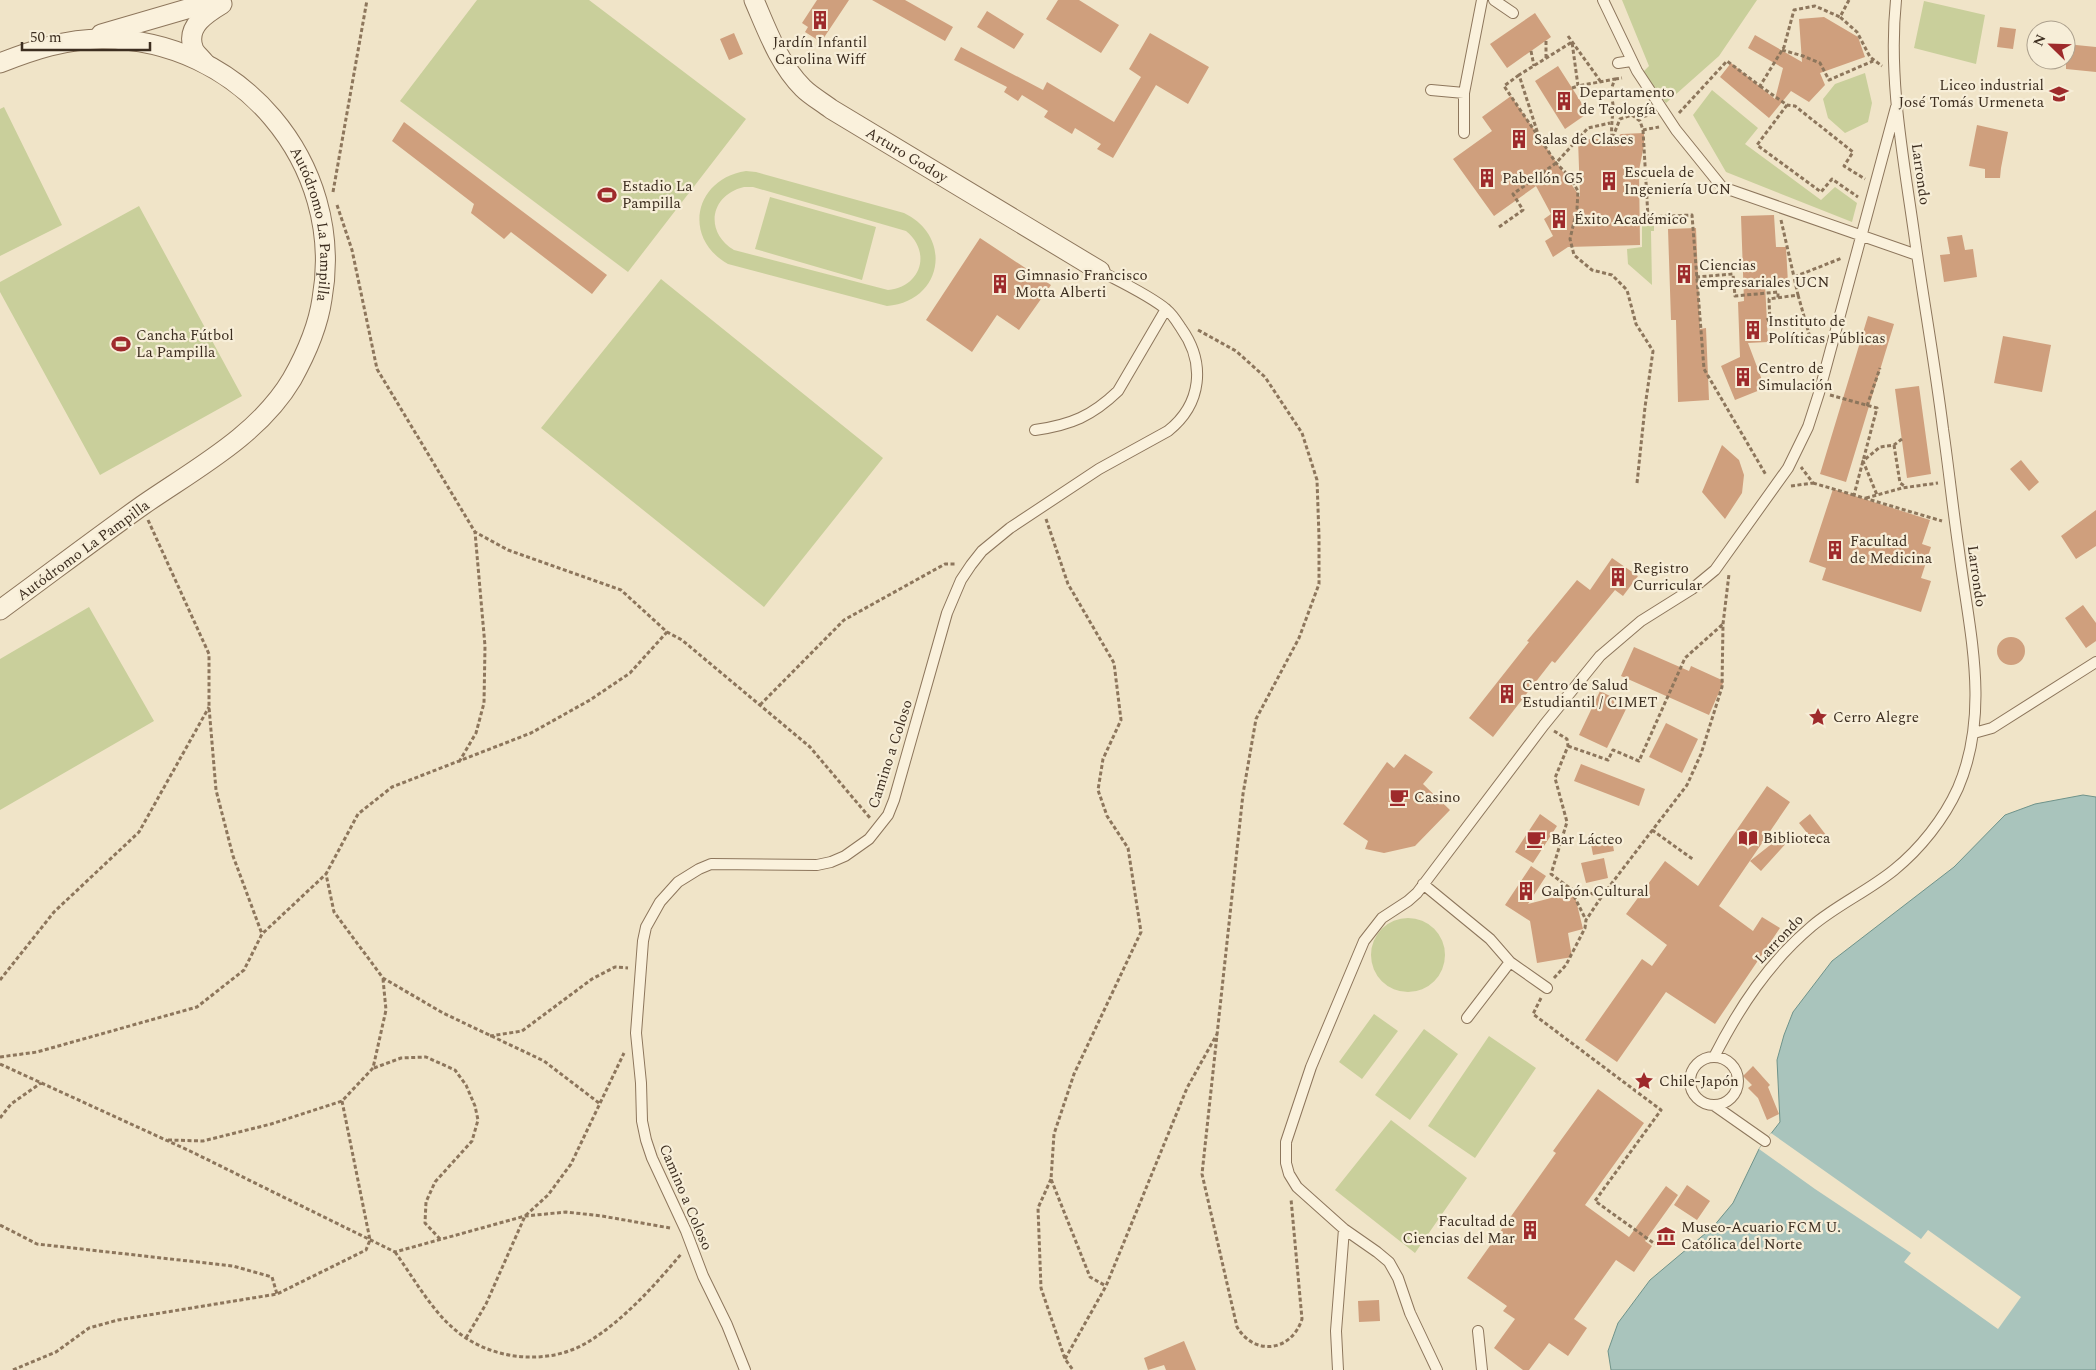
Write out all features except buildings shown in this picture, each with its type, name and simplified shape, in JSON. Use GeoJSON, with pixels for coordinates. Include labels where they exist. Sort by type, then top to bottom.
{"type":"FeatureCollection","features":[{"type":"Feature","properties":{"kind":"street"},"geometry":{"type":"LineString","coordinates":[[81,40],[218,0]]}},
{"type":"Feature","properties":{"kind":"street"},"geometry":{"type":"LineString","coordinates":[[205,63],[193,48],[192,37],[196,24],[205,15],[228,0]]}},
{"type":"Feature","properties":{"kind":"street","name":"Arturo Godoy"},"geometry":{"type":"LineString","coordinates":[[754,0],[774,46],[803,88],[831,109],[1100,270]]}},
{"type":"Feature","properties":{"kind":"street","name":"Autódromo La Pampilla"},"geometry":{"type":"LineString","coordinates":[[0,63],[44,47],[81,40],[102,39],[145,42],[205,63],[237,84],[266,109],[290,139],[304,166],[317,201],[324,230],[325,260],[322,298],[310,342],[290,382],[262,417],[222,451],[142,506],[0,610]]}},
{"type":"Feature","properties":{"kind":"lane"},"geometry":{"type":"LineString","coordinates":[[1464,133],[1464,93],[1482,0]]}},
{"type":"Feature","properties":{"kind":"lane"},"geometry":{"type":"LineString","coordinates":[[1494,0],[1513,13]]}},
{"type":"Feature","properties":{"kind":"lane"},"geometry":{"type":"LineString","coordinates":[[1603,0],[1631,60],[1676,130],[1716,182],[1729,191],[1917,255]]}},
{"type":"Feature","properties":{"kind":"lane","name":"Larrondo"},"geometry":{"type":"LineString","coordinates":[[1714,1057],[1731,1024],[1756,986],[1790,946],[1828,913],[1894,870],[1935,826],[1956,791],[1966,764],[1974,733],[1976,687],[1943,428],[1896,107],[1893,73],[1896,0]]}},
{"type":"Feature","properties":{"kind":"lane"},"geometry":{"type":"LineString","coordinates":[[1618,63],[1631,60]]}},
{"type":"Feature","properties":{"kind":"lane"},"geometry":{"type":"LineString","coordinates":[[1431,90],[1464,93]]}},
{"type":"Feature","properties":{"kind":"lane"},"geometry":{"type":"LineString","coordinates":[[1437,1370],[1410,1313],[1398,1278],[1389,1262],[1344,1229],[1297,1187],[1289,1174],[1285,1158],[1286,1142],[1312,1067],[1364,941],[1382,918],[1408,901],[1424,884],[1544,725],[1600,656],[1641,621],[1705,579],[1715,570],[1773,490],[1800,444],[1819,393],[1896,107]]}},
{"type":"Feature","properties":{"kind":"lane","name":"Camino a Coloso"},"geometry":{"type":"LineString","coordinates":[[745,1370],[686,1231],[652,1158],[646,1140],[642,1121],[641,1083],[636,1033],[643,941],[652,914],[669,891],[688,875],[711,864],[817,865],[845,856],[858,849],[879,828],[894,800],[947,613],[961,580],[970,565],[995,539],[1042,507],[1099,469],[1168,431],[1176,424],[1189,406],[1197,378],[1196,360],[1191,342],[1166,309],[1100,270]]}},
{"type":"Feature","properties":{"kind":"lane"},"geometry":{"type":"LineString","coordinates":[[1035,430],[1071,423],[1095,410],[1118,391],[1166,309]]}},
{"type":"Feature","properties":{"kind":"lane"},"geometry":{"type":"LineString","coordinates":[[1974,733],[1992,728],[2096,662]]}},
{"type":"Feature","properties":{"kind":"lane"},"geometry":{"type":"LineString","coordinates":[[1424,884],[1490,939],[1510,962],[1547,988]]}},
{"type":"Feature","properties":{"kind":"lane"},"geometry":{"type":"LineString","coordinates":[[1467,1018],[1510,962]]}},
{"type":"Feature","properties":{"kind":"lane"},"geometry":{"type":"LineString","coordinates":[[1715,1106],[1724,1104],[1734,1095],[1738,1087],[1738,1078],[1736,1070],[1730,1063],[1723,1058],[1714,1057],[1699,1062],[1691,1073],[1690,1084],[1692,1092],[1698,1100],[1715,1106],[1765,1141]]}},
{"type":"Feature","properties":{"kind":"lane"},"geometry":{"type":"LineString","coordinates":[[1338,1370],[1336,1331],[1344,1229]]}},
{"type":"Feature","properties":{"kind":"lane"},"geometry":{"type":"LineString","coordinates":[[1478,1331],[1482,1370]]}},
{"type":"Feature","properties":{"kind":"path"},"geometry":{"type":"LineString","coordinates":[[367,0],[332,190],[352,250],[377,369],[475,532],[485,646],[484,703],[476,733],[458,762]]}},
{"type":"Feature","properties":{"kind":"path"},"geometry":{"type":"LineString","coordinates":[[1840,17],[1849,0]]}},
{"type":"Feature","properties":{"kind":"path"},"geometry":{"type":"LineString","coordinates":[[1760,86],[1782,50],[1794,10],[1815,6],[1840,17],[1857,32],[1873,61],[1893,73]]}},
{"type":"Feature","properties":{"kind":"path"},"geometry":{"type":"LineString","coordinates":[[1568,36],[1601,82]]}},
{"type":"Feature","properties":{"kind":"path"},"geometry":{"type":"LineString","coordinates":[[1546,40],[1546,59]]}},
{"type":"Feature","properties":{"kind":"path"},"geometry":{"type":"LineString","coordinates":[[1572,42],[1504,86],[1556,163],[1569,176],[1578,191],[1577,209],[1570,239],[1574,255],[1592,270],[1612,275],[1627,290],[1636,324],[1653,351],[1644,407],[1637,483]]}},
{"type":"Feature","properties":{"kind":"path"},"geometry":{"type":"LineString","coordinates":[[1572,42],[1578,86]]}},
{"type":"Feature","properties":{"kind":"path"},"geometry":{"type":"LineString","coordinates":[[1782,50],[1803,56],[1820,64],[1829,80],[1873,61]]}},
{"type":"Feature","properties":{"kind":"path"},"geometry":{"type":"LineString","coordinates":[[1531,51],[1534,66]]}},
{"type":"Feature","properties":{"kind":"path"},"geometry":{"type":"LineString","coordinates":[[1674,118],[1727,61],[1787,105],[1795,106],[1853,152],[1844,166],[1875,186]]}},
{"type":"Feature","properties":{"kind":"path"},"geometry":{"type":"LineString","coordinates":[[1519,75],[1539,137]]}},
{"type":"Feature","properties":{"kind":"path"},"geometry":{"type":"LineString","coordinates":[[1572,88],[1615,79],[1610,91],[1613,109],[1610,123],[1612,139],[1620,119],[1632,115],[1643,130],[1648,217],[1692,215],[1704,369],[1759,461],[1773,490]]}},
{"type":"Feature","properties":{"kind":"path"},"geometry":{"type":"LineString","coordinates":[[1787,105],[1757,145],[1821,192],[1832,178],[1869,205]]}},
{"type":"Feature","properties":{"kind":"path"},"geometry":{"type":"LineString","coordinates":[[1636,119],[1658,114]]}},
{"type":"Feature","properties":{"kind":"path"},"geometry":{"type":"LineString","coordinates":[[1499,226],[1523,210],[1513,194],[1556,163],[1588,128],[1610,123]]}},
{"type":"Feature","properties":{"kind":"path"},"geometry":{"type":"LineString","coordinates":[[1643,130],[1664,125]]}},
{"type":"Feature","properties":{"kind":"path"},"geometry":{"type":"LineString","coordinates":[[1782,209],[1780,222],[1811,340],[1832,346]]}},
{"type":"Feature","properties":{"kind":"path"},"geometry":{"type":"LineString","coordinates":[[1772,220],[1789,225]]}},
{"type":"Feature","properties":{"kind":"path"},"geometry":{"type":"LineString","coordinates":[[1838,267],[1843,251]]}},
{"type":"Feature","properties":{"kind":"path"},"geometry":{"type":"LineString","coordinates":[[1794,277],[1857,252]]}},
{"type":"Feature","properties":{"kind":"path"},"geometry":{"type":"LineString","coordinates":[[1696,277],[1733,274],[1735,296],[1778,292],[1778,298]]}},
{"type":"Feature","properties":{"kind":"path"},"geometry":{"type":"LineString","coordinates":[[1767,318],[1770,323],[1769,300],[1798,295]]}},
{"type":"Feature","properties":{"kind":"path"},"geometry":{"type":"LineString","coordinates":[[1196,328],[1236,351],[1265,377],[1302,433],[1317,480],[1319,584],[1300,638],[1256,719],[1243,794],[1202,1174],[1237,1327],[1248,1340],[1263,1346],[1280,1344],[1288,1340],[1299,1327],[1302,1318],[1289,1174]]}},
{"type":"Feature","properties":{"kind":"path"},"geometry":{"type":"LineString","coordinates":[[1819,342],[1821,333]]}},
{"type":"Feature","properties":{"kind":"path"},"geometry":{"type":"LineString","coordinates":[[1868,406],[1880,368]]}},
{"type":"Feature","properties":{"kind":"path"},"geometry":{"type":"LineString","coordinates":[[1819,393],[1877,408],[1854,495]]}},
{"type":"Feature","properties":{"kind":"path"},"geometry":{"type":"LineString","coordinates":[[1863,461],[1880,447],[1894,445],[1902,439]]}},
{"type":"Feature","properties":{"kind":"path"},"geometry":{"type":"LineString","coordinates":[[1894,445],[1900,483],[1907,487]]}},
{"type":"Feature","properties":{"kind":"path"},"geometry":{"type":"LineString","coordinates":[[1863,461],[1877,495]]}},
{"type":"Feature","properties":{"kind":"path"},"geometry":{"type":"LineString","coordinates":[[1864,498],[1907,487],[1944,482]]}},
{"type":"Feature","properties":{"kind":"path"},"geometry":{"type":"LineString","coordinates":[[1813,483],[1955,525]]}},
{"type":"Feature","properties":{"kind":"path"},"geometry":{"type":"LineString","coordinates":[[142,506],[209,654],[210,707],[216,790],[233,856],[262,934]]}},
{"type":"Feature","properties":{"kind":"path"},"geometry":{"type":"LineString","coordinates":[[1042,507],[1068,584],[1114,663],[1121,720],[1103,759],[1098,790],[1107,816],[1128,848],[1140,932],[1074,1074],[1054,1134],[1051,1179],[1038,1208],[1041,1288],[1065,1359],[1073,1370]]}},
{"type":"Feature","properties":{"kind":"path"},"geometry":{"type":"LineString","coordinates":[[475,532],[508,550],[601,581],[622,590],[667,632],[682,640],[810,747],[879,828]]}},
{"type":"Feature","properties":{"kind":"path"},"geometry":{"type":"LineString","coordinates":[[1656,1244],[1595,1201],[1661,1110],[1533,1014],[1547,988],[1566,965],[1585,928],[1586,920],[1602,896],[1687,785],[1701,754],[1722,687],[1723,624],[1732,547]]}},
{"type":"Feature","properties":{"kind":"path"},"geometry":{"type":"LineString","coordinates":[[760,705],[844,620],[945,564],[970,565]]}},
{"type":"Feature","properties":{"kind":"path"},"geometry":{"type":"LineString","coordinates":[[1568,746],[1608,760],[1612,750],[1639,761],[1685,658],[1723,624]]}},
{"type":"Feature","properties":{"kind":"path"},"geometry":{"type":"LineString","coordinates":[[0,1057],[36,1052],[197,1007],[244,970],[262,934],[326,874],[358,814],[392,786],[531,733],[590,700],[630,673],[667,632]]}},
{"type":"Feature","properties":{"kind":"path"},"geometry":{"type":"LineString","coordinates":[[0,980],[54,912],[139,832],[210,707]]}},
{"type":"Feature","properties":{"kind":"path"},"geometry":{"type":"LineString","coordinates":[[1544,725],[1567,739],[1568,746],[1555,778],[1567,822],[1551,874],[1571,889],[1602,896]]}},
{"type":"Feature","properties":{"kind":"path"},"geometry":{"type":"LineString","coordinates":[[1652,830],[1694,860]]}},
{"type":"Feature","properties":{"kind":"path"},"geometry":{"type":"LineString","coordinates":[[326,874],[334,912],[383,978],[443,1013],[544,1061],[599,1103]]}},
{"type":"Feature","properties":{"kind":"path"},"geometry":{"type":"LineString","coordinates":[[1571,889],[1586,920]]}},
{"type":"Feature","properties":{"kind":"path"},"geometry":{"type":"LineString","coordinates":[[490,1036],[522,1031],[592,979],[615,967],[641,969]]}},
{"type":"Feature","properties":{"kind":"path"},"geometry":{"type":"LineString","coordinates":[[373,1068],[386,1010],[383,978]]}},
{"type":"Feature","properties":{"kind":"path"},"geometry":{"type":"LineString","coordinates":[[1065,1359],[1106,1286],[1187,1088],[1218,1032]]}},
{"type":"Feature","properties":{"kind":"path"},"geometry":{"type":"LineString","coordinates":[[466,1338],[486,1304],[525,1216],[548,1195],[571,1164],[599,1103],[636,1033]]}},
{"type":"Feature","properties":{"kind":"path"},"geometry":{"type":"LineString","coordinates":[[164,1139],[203,1142],[271,1124],[342,1100],[373,1068],[401,1058],[426,1057],[455,1070],[466,1085],[475,1106],[478,1120],[472,1141],[435,1182],[426,1202],[426,1223],[441,1240]]}},
{"type":"Feature","properties":{"kind":"path"},"geometry":{"type":"LineString","coordinates":[[0,1064],[164,1139],[396,1252],[444,1320],[466,1338],[493,1351],[525,1357],[558,1354],[588,1342],[640,1298],[690,1244]]}},
{"type":"Feature","properties":{"kind":"path"},"geometry":{"type":"LineString","coordinates":[[0,1118],[11,1104],[42,1083]]}},
{"type":"Feature","properties":{"kind":"path"},"geometry":{"type":"LineString","coordinates":[[13,1370],[56,1352],[89,1328],[118,1320],[277,1294],[366,1250],[370,1240],[342,1100]]}},
{"type":"Feature","properties":{"kind":"path"},"geometry":{"type":"LineString","coordinates":[[1051,1179],[1090,1277],[1106,1286]]}},
{"type":"Feature","properties":{"kind":"path"},"geometry":{"type":"LineString","coordinates":[[396,1252],[525,1216],[566,1212],[602,1216],[686,1231]]}},
{"type":"Feature","properties":{"kind":"path"},"geometry":{"type":"LineString","coordinates":[[0,1225],[37,1244],[233,1266],[272,1277],[277,1294]]}},
{"type":"Feature","properties":{"kind":"green space","name":"Estadio La Pampilla"},"geometry":{"type":"Polygon","coordinates":[[[477,0],[589,0],[746,119],[628,272],[400,101],[477,0]]]}},
{"type":"Feature","properties":{"kind":"green space"},"geometry":{"type":"Polygon","coordinates":[[[1622,0],[1757,0],[1719,56],[1666,103],[1642,73],[1649,66],[1622,0]]]}},
{"type":"Feature","properties":{"kind":"green space"},"geometry":{"type":"Polygon","coordinates":[[[1924,1],[1985,15],[1976,64],[1914,48],[1924,1]]]}},
{"type":"Feature","properties":{"kind":"green space"},"geometry":{"type":"Polygon","coordinates":[[[1865,73],[1872,103],[1868,122],[1845,133],[1828,118],[1823,99],[1835,84],[1865,73]]]}},
{"type":"Feature","properties":{"kind":"green space"},"geometry":{"type":"Polygon","coordinates":[[[1712,90],[1758,128],[1745,144],[1821,200],[1835,187],[1857,203],[1852,222],[1726,172],[1693,115],[1712,90]]]}},
{"type":"Feature","properties":{"kind":"green space"},"geometry":{"type":"Polygon","coordinates":[[[4,107],[62,225],[0,256],[0,109],[4,107]]]}},
{"type":"Feature","properties":{"kind":"green space"},"geometry":{"type":"Polygon","coordinates":[[[746,171],[756,172],[904,213],[920,224],[930,237],[935,252],[935,267],[930,281],[920,293],[906,302],[887,306],[728,264],[713,253],[704,240],[700,225],[700,211],[705,197],[715,185],[728,176],[746,171]],[[744,187],[733,191],[718,206],[715,215],[718,234],[734,250],[888,290],[899,287],[915,276],[919,267],[919,249],[914,239],[906,231],[753,187],[744,187]]]}},
{"type":"Feature","properties":{"kind":"green space"},"geometry":{"type":"Polygon","coordinates":[[[770,197],[876,227],[862,280],[755,249],[770,197]]]}},
{"type":"Feature","properties":{"kind":"green space","name":"Cancha Fútbol La Pampilla"},"geometry":{"type":"Polygon","coordinates":[[[139,206],[242,396],[100,475],[0,292],[0,282],[139,206]]]}},
{"type":"Feature","properties":{"kind":"green space"},"geometry":{"type":"Polygon","coordinates":[[[1654,223],[1654,231],[1651,231],[1652,285],[1628,264],[1627,249],[1642,247],[1642,224],[1654,223]]]}},
{"type":"Feature","properties":{"kind":"green space"},"geometry":{"type":"Polygon","coordinates":[[[661,279],[883,458],[764,607],[541,428],[661,279]]]}},
{"type":"Feature","properties":{"kind":"green space"},"geometry":{"type":"Polygon","coordinates":[[[89,607],[154,721],[0,810],[0,659],[89,607]]]}},
{"type":"Feature","properties":{"kind":"green space"},"geometry":{"type":"Polygon","coordinates":[[[1401,918],[1415,918],[1429,924],[1439,934],[1445,948],[1445,962],[1439,976],[1429,986],[1415,992],[1401,992],[1387,986],[1377,976],[1371,962],[1371,948],[1377,934],[1387,924],[1401,918]]]}},
{"type":"Feature","properties":{"kind":"green space"},"geometry":{"type":"Polygon","coordinates":[[[1374,1014],[1398,1031],[1362,1079],[1339,1062],[1374,1014]]]}},
{"type":"Feature","properties":{"kind":"green space"},"geometry":{"type":"Polygon","coordinates":[[[1424,1029],[1458,1054],[1410,1120],[1375,1095],[1424,1029]]]}},
{"type":"Feature","properties":{"kind":"green space"},"geometry":{"type":"Polygon","coordinates":[[[1489,1036],[1536,1068],[1475,1158],[1428,1126],[1489,1036]]]}},
{"type":"Feature","properties":{"kind":"green space"},"geometry":{"type":"Polygon","coordinates":[[[1391,1120],[1467,1178],[1415,1253],[1335,1190],[1391,1120]]]}},
{"type":"Feature","properties":{"kind":"water"},"geometry":{"type":"Polygon","coordinates":[[[2083,795],[2096,797],[2096,1370],[1611,1370],[1608,1351],[1618,1323],[1650,1280],[1713,1227],[1733,1203],[1759,1149],[1780,1122],[1777,1060],[1784,1035],[1793,1012],[1832,961],[1954,867],[2005,815],[2035,804],[2083,795]]]}},
{"type":"Feature","properties":{"kind":"pier"},"geometry":{"type":"Polygon","coordinates":[[[1771,1133],[1921,1239],[1928,1230],[2021,1297],[1998,1329],[1904,1262],[1911,1253],[1759,1149],[1771,1133]]]}},
{"type":"Feature","properties":{"kind":"place","name":"Jardín Infantil Carolina Wiff"},"geometry":{"type":"Point","coordinates":[820,20]}},
{"type":"Feature","properties":{"kind":"place","name":"Liceo industrial José Tomás Urmeneta"},"geometry":{"type":"Point","coordinates":[2059,94]}},
{"type":"Feature","properties":{"kind":"place","name":"Departamento de Teología"},"geometry":{"type":"Point","coordinates":[1564,101]}},
{"type":"Feature","properties":{"kind":"place","name":"Salas de Clases"},"geometry":{"type":"Point","coordinates":[1519,139]}},
{"type":"Feature","properties":{"kind":"place","name":"Pabellón G5"},"geometry":{"type":"Point","coordinates":[1487,178]}},
{"type":"Feature","properties":{"kind":"place","name":"Escuela de Ingeniería UCN"},"geometry":{"type":"Point","coordinates":[1609,181]}},
{"type":"Feature","properties":{"kind":"place","name":"Estadio La Pampilla"},"geometry":{"type":"Point","coordinates":[607,195]}},
{"type":"Feature","properties":{"kind":"place","name":"Éxito Académico"},"geometry":{"type":"Point","coordinates":[1559,219]}},
{"type":"Feature","properties":{"kind":"place","name":"Ciencias empresariales UCN"},"geometry":{"type":"Point","coordinates":[1684,274]}},
{"type":"Feature","properties":{"kind":"place","name":"Gimnasio Francisco Motta Alberti"},"geometry":{"type":"Point","coordinates":[1000,284]}},
{"type":"Feature","properties":{"kind":"place","name":"Instituto de Políticas Públicas"},"geometry":{"type":"Point","coordinates":[1753,330]}},
{"type":"Feature","properties":{"kind":"place","name":"Cancha Fútbol La Pampilla"},"geometry":{"type":"Point","coordinates":[121,344]}},
{"type":"Feature","properties":{"kind":"place","name":"Centro de Simulación"},"geometry":{"type":"Point","coordinates":[1743,377]}},
{"type":"Feature","properties":{"kind":"place","name":"Facultad de Medicina"},"geometry":{"type":"Point","coordinates":[1835,550]}},
{"type":"Feature","properties":{"kind":"place","name":"Registro Curricular"},"geometry":{"type":"Point","coordinates":[1618,577]}},
{"type":"Feature","properties":{"kind":"place","name":"Centro de Salud Estudiantil / CIMET"},"geometry":{"type":"Point","coordinates":[1507,694]}},
{"type":"Feature","properties":{"kind":"place","name":"Cerro Alegre"},"geometry":{"type":"Point","coordinates":[1818,717]}},
{"type":"Feature","properties":{"kind":"place","name":"Casino"},"geometry":{"type":"Point","coordinates":[1399,797]}},
{"type":"Feature","properties":{"kind":"place","name":"Biblioteca"},"geometry":{"type":"Point","coordinates":[1748,838]}},
{"type":"Feature","properties":{"kind":"place","name":"Bar Lácteo"},"geometry":{"type":"Point","coordinates":[1536,839]}},
{"type":"Feature","properties":{"kind":"place","name":"Galpón Cultural"},"geometry":{"type":"Point","coordinates":[1526,891]}},
{"type":"Feature","properties":{"kind":"place","name":"Chile-Japón"},"geometry":{"type":"Point","coordinates":[1644,1081]}},
{"type":"Feature","properties":{"kind":"place","name":"Facultad de Ciencias del Mar"},"geometry":{"type":"Point","coordinates":[1530,1230]}},
{"type":"Feature","properties":{"kind":"place","name":"Museo-Acuario FCM U. Católica del Norte"},"geometry":{"type":"Point","coordinates":[1666,1236]}}]}
